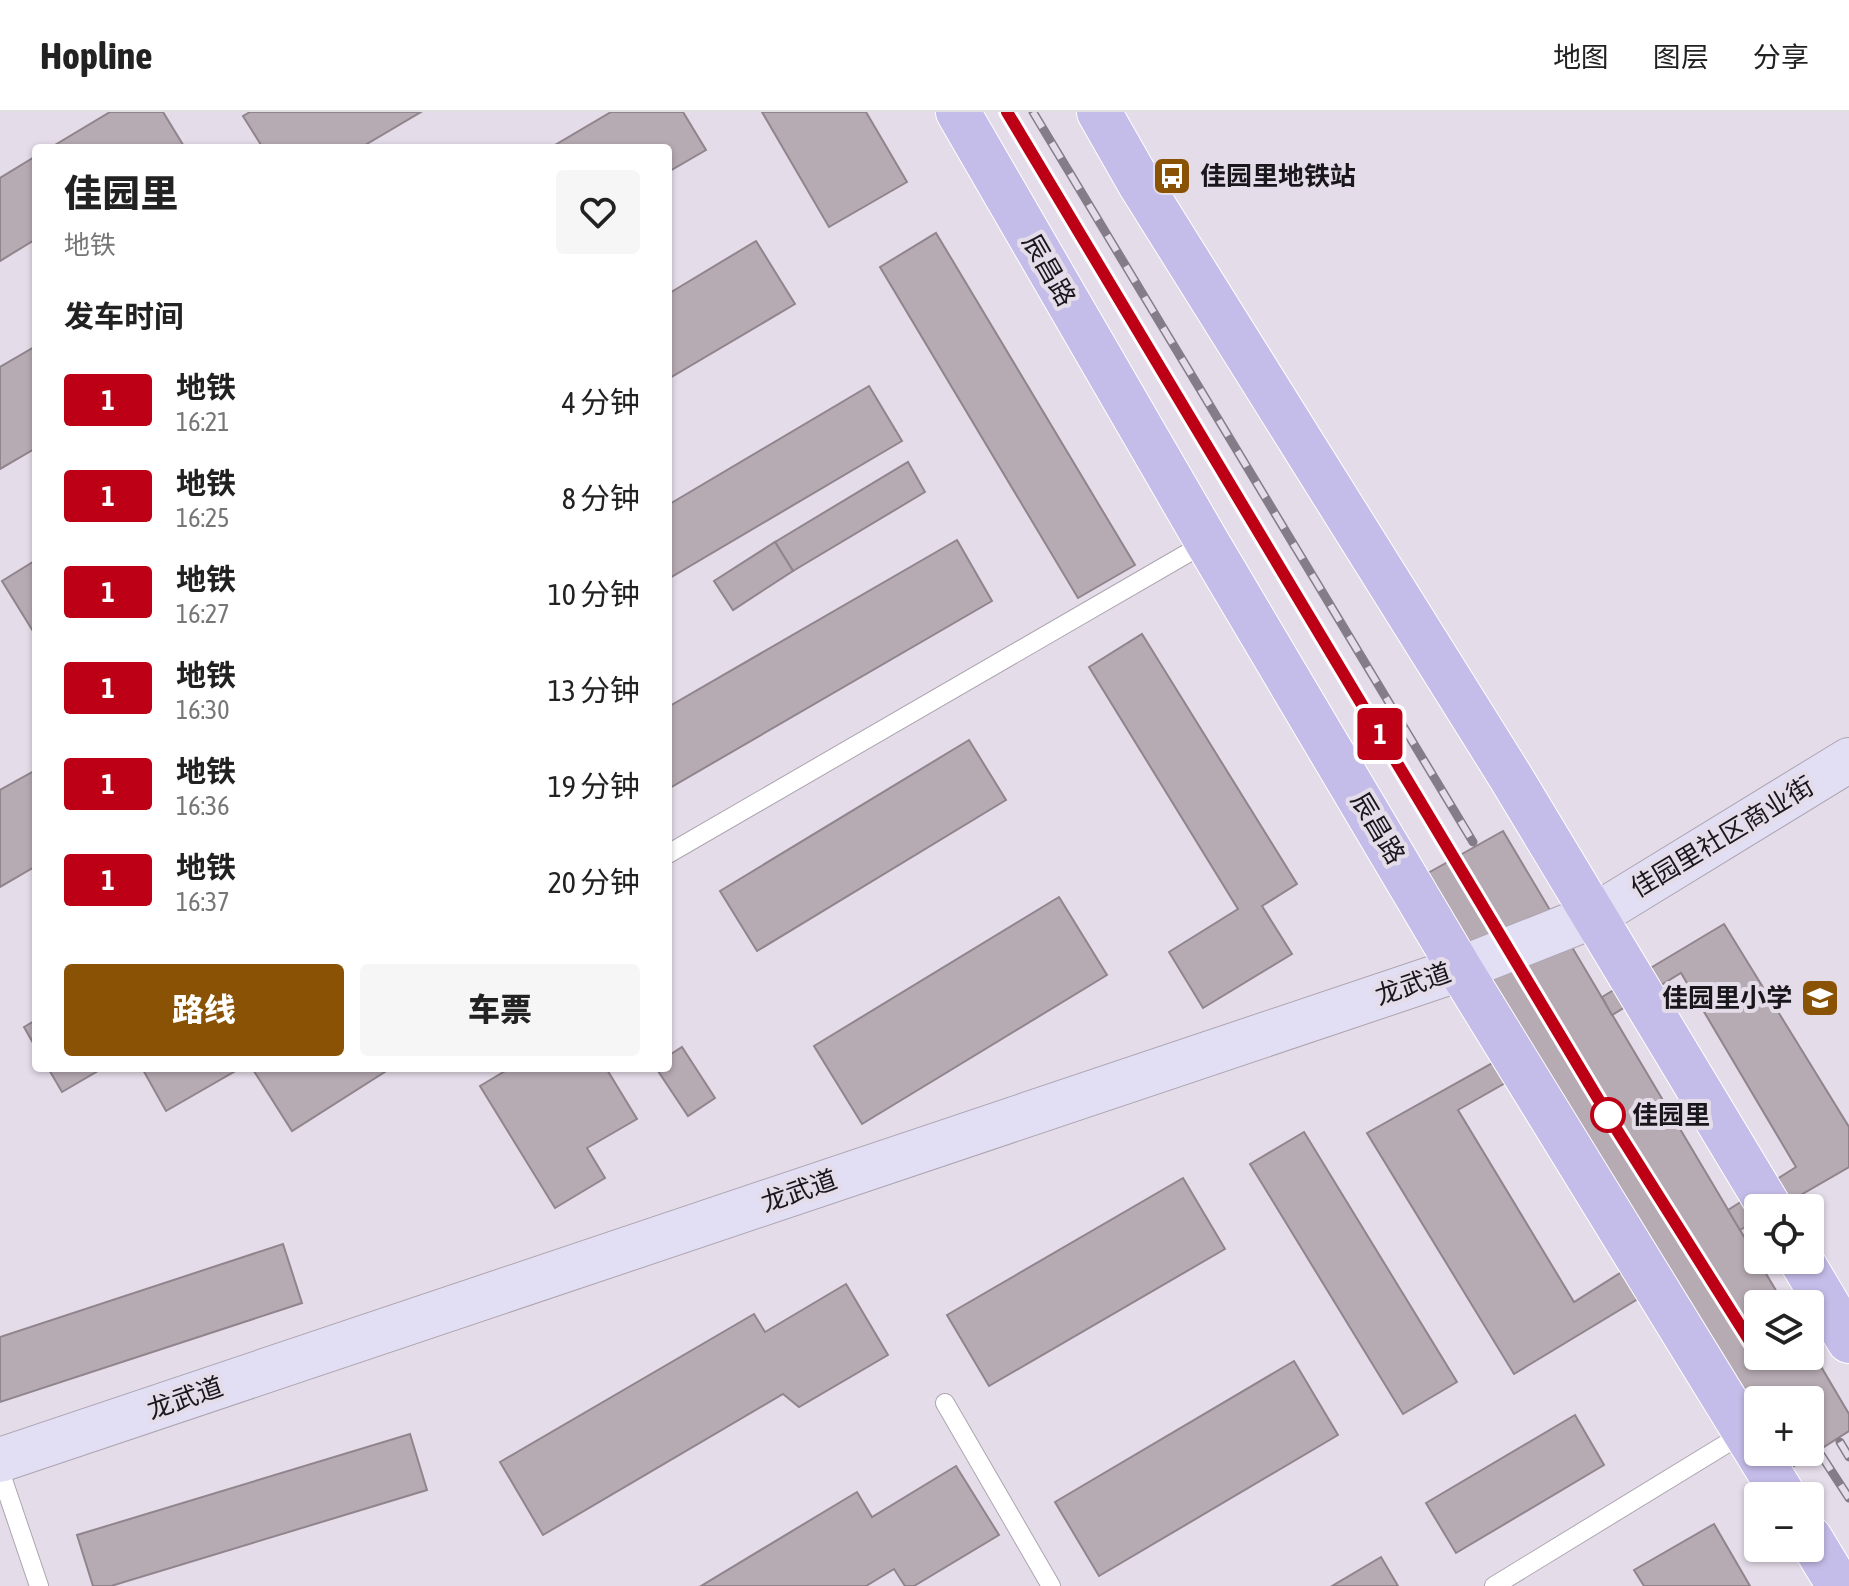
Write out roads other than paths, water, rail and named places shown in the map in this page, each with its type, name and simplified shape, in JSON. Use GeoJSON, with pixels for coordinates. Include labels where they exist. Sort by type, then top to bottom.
{"type":"FeatureCollection","features":[{"type":"Feature","properties":{"kind":"main road","name":"辰昌路"},"geometry":{"type":"LineString","coordinates":[[958,112],[1207,542],[1460,969],[1744,1430]]}},
{"type":"Feature","properties":{"kind":"main road"},"geometry":{"type":"LineString","coordinates":[[1099,112],[1140,184],[1596,915],[1762,1194]]}},
{"type":"Feature","properties":{"kind":"main road"},"geometry":{"type":"LineString","coordinates":[[1809,1274],[1849,1341]]}},
{"type":"Feature","properties":{"kind":"main road"},"geometry":{"type":"LineString","coordinates":[[1824,1561],[1839,1586]]}},
{"type":"Feature","properties":{"kind":"street","name":"佳园里社区商业街"},"geometry":{"type":"LineString","coordinates":[[1596,915],[1849,760]]}},
{"type":"Feature","properties":{"kind":"street","name":"龙武道"},"geometry":{"type":"LineString","coordinates":[[0,1460],[1460,969],[1596,915]]}},
{"type":"Feature","properties":{"kind":"lane"},"geometry":{"type":"LineString","coordinates":[[672,852],[1207,542]]}},
{"type":"Feature","properties":{"kind":"lane"},"geometry":{"type":"LineString","coordinates":[[945,1403],[1051,1586]]}},
{"type":"Feature","properties":{"kind":"lane"},"geometry":{"type":"LineString","coordinates":[[1494,1586],[1744,1433]]}},
{"type":"Feature","properties":{"kind":"lane"},"geometry":{"type":"LineString","coordinates":[[0,1471],[39,1586]]}},
{"type":"Feature","properties":{"kind":"railway"},"geometry":{"type":"LineString","coordinates":[[1007,112],[1452,853]]}},
{"type":"Feature","properties":{"kind":"railway"},"geometry":{"type":"LineString","coordinates":[[1033,112],[1473,842]]}},
{"type":"Feature","properties":{"kind":"railway"},"geometry":{"type":"LineString","coordinates":[[1840,1442],[1849,1457]]}},
{"type":"Feature","properties":{"kind":"railway"},"geometry":{"type":"LineString","coordinates":[[1824,1460],[1849,1498]]}},
{"type":"Feature","properties":{"kind":"metro line","name":"1"},"geometry":{"type":"LineString","coordinates":[[1007,112],[1615,1127],[1744,1332]]}},
{"type":"Feature","properties":{"kind":"place","name":"佳园里地铁站"},"geometry":{"type":"Point","coordinates":[1172,176]}},
{"type":"Feature","properties":{"kind":"place","name":"佳园里小学"},"geometry":{"type":"Point","coordinates":[1820,998]}},
{"type":"Feature","properties":{"kind":"place","name":"佳园里"},"geometry":{"type":"Point","coordinates":[1608,1115]}}]}
